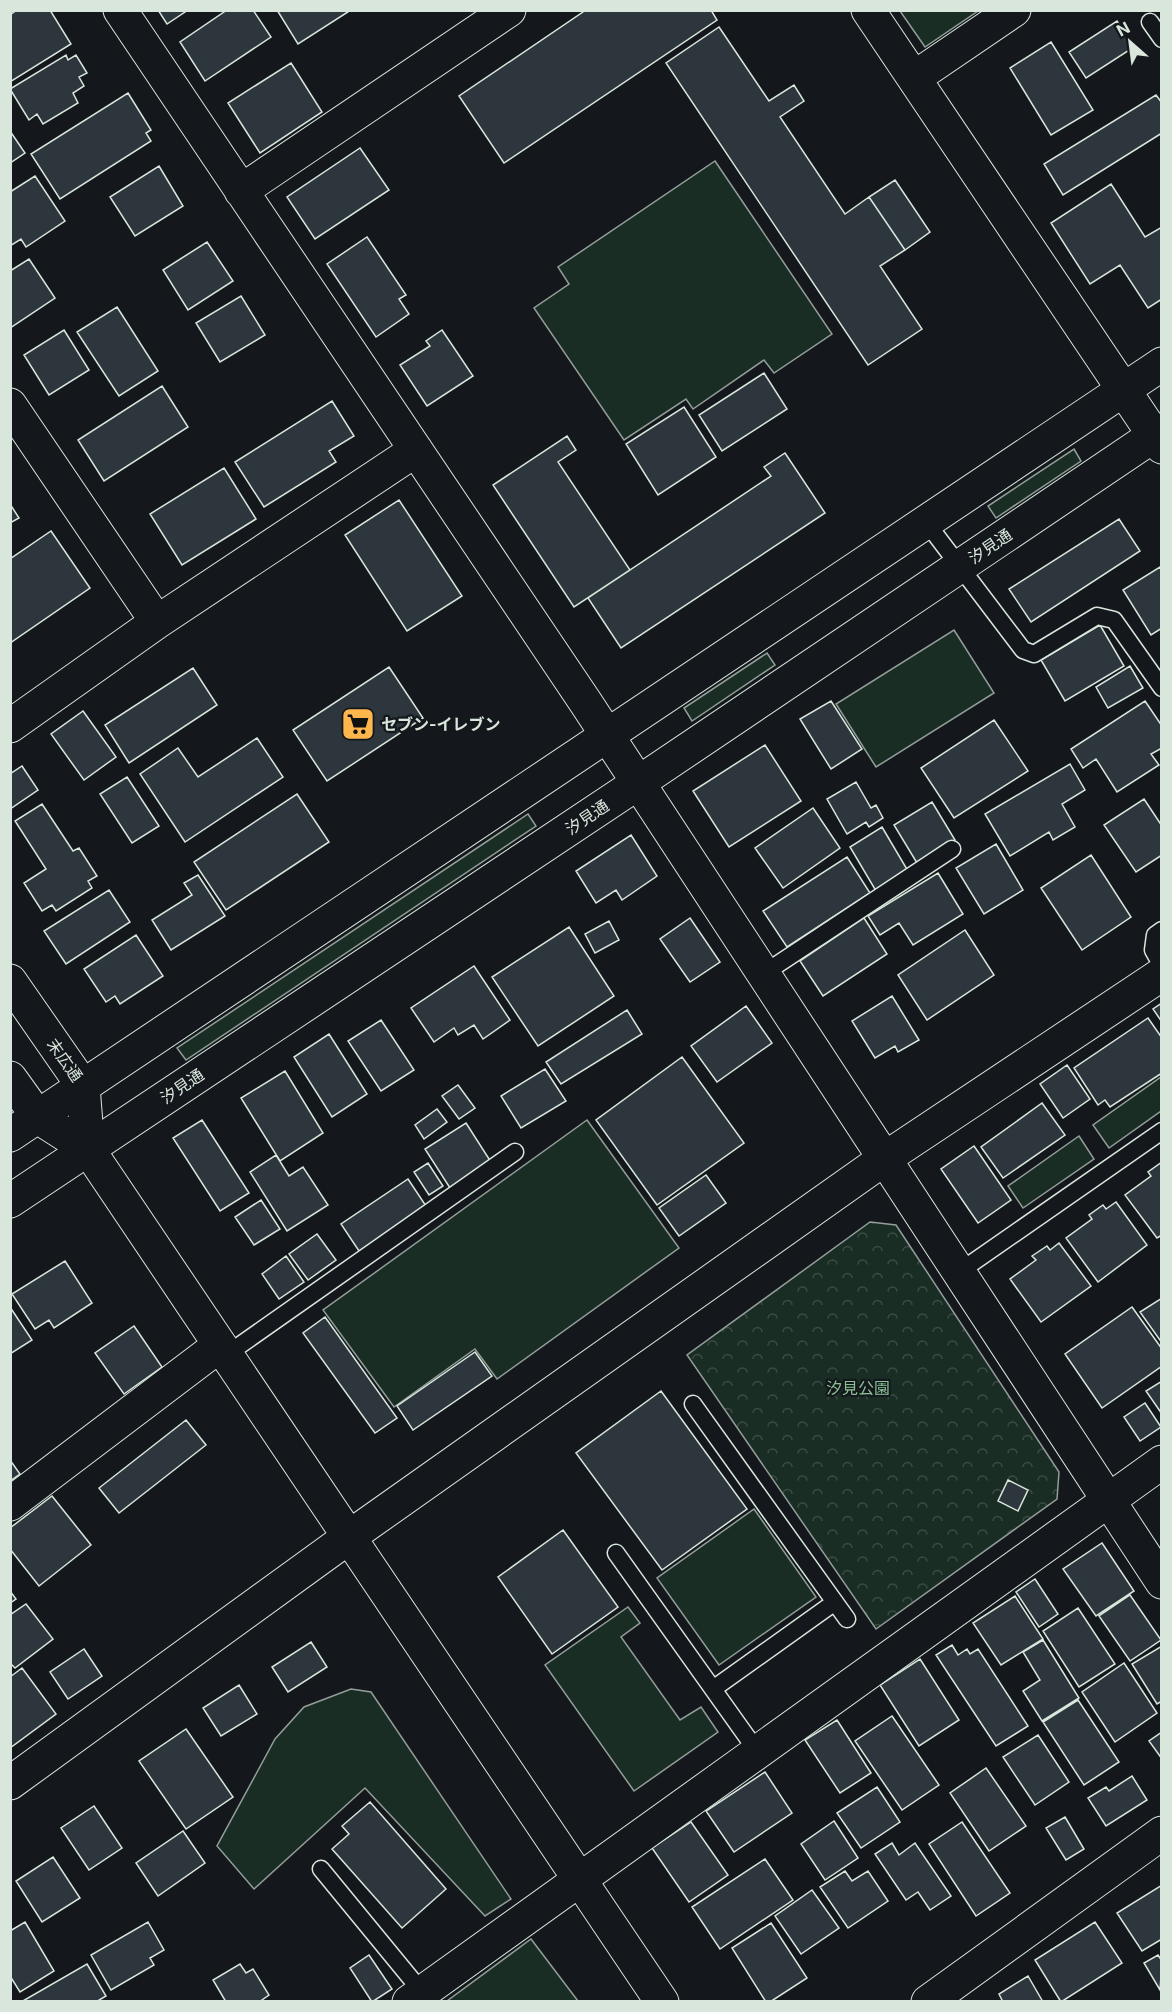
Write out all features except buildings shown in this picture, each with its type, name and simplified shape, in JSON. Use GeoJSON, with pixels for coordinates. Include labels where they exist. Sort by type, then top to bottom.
{"type":"FeatureCollection","features":[{"type":"Feature","properties":{"kind":"street"},"geometry":{"type":"LineString","coordinates":[[120,10],[607,736],[1161,1582]]}},
{"type":"Feature","properties":{"kind":"street"},"geometry":{"type":"LineString","coordinates":[[241,191],[509,10]]}},
{"type":"Feature","properties":{"kind":"street"},"geometry":{"type":"LineString","coordinates":[[868,10],[1123,390],[1159,438]]}},
{"type":"Feature","properties":{"kind":"street"},"geometry":{"type":"LineString","coordinates":[[914,78],[1014,10]]}},
{"type":"Feature","properties":{"kind":"street"},"geometry":{"type":"LineString","coordinates":[[10,1135],[1161,364]]}},
{"type":"Feature","properties":{"kind":"street"},"geometry":{"type":"LineString","coordinates":[[10,405],[157,622]]}},
{"type":"Feature","properties":{"kind":"street","name":"汐見通"},"geometry":{"type":"LineString","coordinates":[[10,1201],[638,783],[959,566],[1159,438]]}},
{"type":"Feature","properties":{"kind":"street"},"geometry":{"type":"LineString","coordinates":[[10,726],[157,622],[416,450]]}},
{"type":"Feature","properties":{"kind":"street"},"geometry":{"type":"LineString","coordinates":[[10,1783],[349,1537],[884,1159],[1161,974]]}},
{"type":"Feature","properties":{"kind":"street","name":"末広通"},"geometry":{"type":"LineString","coordinates":[[10,981],[83,1086],[88,1149]]}},
{"type":"Feature","properties":{"kind":"street"},"geometry":{"type":"LineString","coordinates":[[10,1078],[38,1117],[88,1149],[662,2001]]}},
{"type":"Feature","properties":{"kind":"street"},"geometry":{"type":"LineString","coordinates":[[10,1504],[223,1350]]}},
{"type":"Feature","properties":{"kind":"street"},"geometry":{"type":"LineString","coordinates":[[416,1997],[1161,1462]]}},
{"type":"Feature","properties":{"kind":"street"},"geometry":{"type":"LineString","coordinates":[[928,2001],[1161,1833]]}},
{"type":"Feature","properties":{"kind":"lane"},"geometry":{"type":"LineString","coordinates":[[1150,22],[1161,39]]}},
{"type":"Feature","properties":{"kind":"lane"},"geometry":{"type":"LineString","coordinates":[[926,522],[1023,650],[1034,654],[1098,616],[1114,620],[1161,688]]}},
{"type":"Feature","properties":{"kind":"lane"},"geometry":{"type":"LineString","coordinates":[[763,974],[952,849]]}},
{"type":"Feature","properties":{"kind":"lane"},"geometry":{"type":"LineString","coordinates":[[1161,930],[1155,935],[1153,950],[1161,966]]}},
{"type":"Feature","properties":{"kind":"lane"},"geometry":{"type":"LineString","coordinates":[[958,1272],[1161,1131]]}},
{"type":"Feature","properties":{"kind":"lane"},"geometry":{"type":"LineString","coordinates":[[223,1350],[515,1152]]}},
{"type":"Feature","properties":{"kind":"lane"},"geometry":{"type":"LineString","coordinates":[[693,1404],[847,1619]]}},
{"type":"Feature","properties":{"kind":"lane"},"geometry":{"type":"LineString","coordinates":[[616,1553],[757,1751]]}},
{"type":"Feature","properties":{"kind":"lane"},"geometry":{"type":"LineString","coordinates":[[713,1689],[835,1602]]}},
{"type":"Feature","properties":{"kind":"lane"},"geometry":{"type":"LineString","coordinates":[[321,1869],[416,1997]]}},
{"type":"Feature","properties":{"kind":"green space"},"geometry":{"type":"Polygon","coordinates":[[[900,11],[978,11],[925,47],[900,11]]]}},
{"type":"Feature","properties":{"kind":"green space"},"geometry":{"type":"Polygon","coordinates":[[[715,161],[832,334],[774,373],[764,360],[693,409],[686,399],[624,440],[534,308],[569,284],[558,267],[715,161]]]}},
{"type":"Feature","properties":{"kind":"green space"},"geometry":{"type":"Polygon","coordinates":[[[1074,449],[1081,461],[996,518],[988,506],[1074,449]]]}},
{"type":"Feature","properties":{"kind":"green space"},"geometry":{"type":"Polygon","coordinates":[[[954,630],[994,693],[876,767],[836,704],[954,630]]]}},
{"type":"Feature","properties":{"kind":"green space"},"geometry":{"type":"Polygon","coordinates":[[[767,653],[775,665],[692,721],[684,708],[767,653]]]}},
{"type":"Feature","properties":{"kind":"green space"},"geometry":{"type":"Polygon","coordinates":[[[528,814],[536,826],[186,1060],[177,1048],[528,814]]]}},
{"type":"Feature","properties":{"kind":"green space"},"geometry":{"type":"Polygon","coordinates":[[[1161,1077],[1161,1111],[1109,1148],[1093,1125],[1161,1077]]]}},
{"type":"Feature","properties":{"kind":"green space"},"geometry":{"type":"Polygon","coordinates":[[[587,1120],[679,1248],[497,1379],[475,1349],[394,1407],[323,1310],[587,1120]]]}},
{"type":"Feature","properties":{"kind":"green space"},"geometry":{"type":"Polygon","coordinates":[[[1079,1136],[1094,1159],[1023,1208],[1008,1186],[1079,1136]]]}},
{"type":"Feature","properties":{"kind":"green space","name":"汐見公園"},"geometry":{"type":"Polygon","coordinates":[[[870,1222],[896,1225],[1059,1472],[1057,1499],[876,1629],[687,1355],[870,1222]]]}},
{"type":"Feature","properties":{"kind":"green space"},"geometry":{"type":"Polygon","coordinates":[[[754,1509],[816,1597],[719,1665],[657,1578],[754,1509]]]}},
{"type":"Feature","properties":{"kind":"green space"},"geometry":{"type":"Polygon","coordinates":[[[628,1607],[640,1623],[621,1637],[680,1720],[701,1707],[718,1732],[634,1791],[545,1665],[628,1607]]]}},
{"type":"Feature","properties":{"kind":"green space"},"geometry":{"type":"Polygon","coordinates":[[[351,1689],[371,1692],[511,1899],[485,1916],[365,1788],[254,1889],[217,1846],[275,1739],[304,1707],[351,1689]]]}},
{"type":"Feature","properties":{"kind":"green space"},"geometry":{"type":"Polygon","coordinates":[[[531,1939],[578,2001],[447,2001],[531,1939]]]}},
{"type":"Feature","properties":{"kind":"place","name":"セブン-イレブン"},"geometry":{"type":"Point","coordinates":[358,724]}}]}
